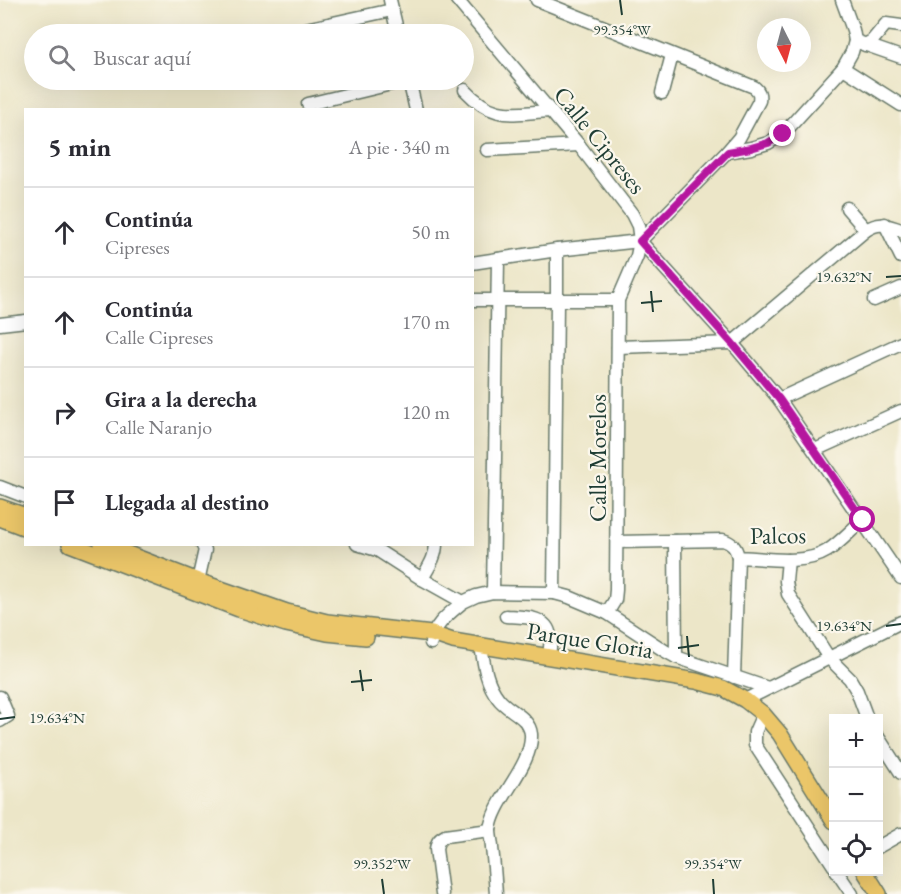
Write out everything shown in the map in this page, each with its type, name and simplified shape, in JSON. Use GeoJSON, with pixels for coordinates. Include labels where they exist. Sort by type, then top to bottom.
{"type":"FeatureCollection","features":[{"type":"Feature","properties":{"kind":"main road"},"geometry":{"type":"LineString","coordinates":[[0,507],[24,515]]}},
{"type":"Feature","properties":{"kind":"main road"},"geometry":{"type":"LineString","coordinates":[[0,518],[24,527]]}},
{"type":"Feature","properties":{"kind":"main road","name":"Parque Gloria"},"geometry":{"type":"LineString","coordinates":[[81,546],[132,555],[239,609],[286,624],[327,633],[432,638]]}},
{"type":"Feature","properties":{"kind":"main road","name":"Parque Gloria"},"geometry":{"type":"LineString","coordinates":[[107,546],[287,612],[327,622],[549,656],[696,681],[723,688],[745,700],[763,714],[780,734],[829,813]]}},
{"type":"Feature","properties":{"kind":"main road"},"geometry":{"type":"LineString","coordinates":[[868,876],[879,894]]}},
{"type":"Feature","properties":{"kind":"street","name":"Calle Cipreses"},"geometry":{"type":"LineString","coordinates":[[457,0],[579,145],[632,214],[638,226],[640,241],[779,399],[901,578]]}},
{"type":"Feature","properties":{"kind":"street"},"geometry":{"type":"LineString","coordinates":[[474,263],[557,250],[640,241],[728,152],[739,138],[759,101],[760,96],[754,87],[537,0]]}},
{"type":"Feature","properties":{"kind":"street"},"geometry":{"type":"LineString","coordinates":[[842,0],[860,43],[901,57]]}},
{"type":"Feature","properties":{"kind":"street"},"geometry":{"type":"LineString","coordinates":[[323,24],[391,5],[396,24]]}},
{"type":"Feature","properties":{"kind":"street"},"geometry":{"type":"LineString","coordinates":[[728,152],[768,143],[783,134],[843,68],[860,43],[872,41],[886,24],[901,26]]}},
{"type":"Feature","properties":{"kind":"street"},"geometry":{"type":"LineString","coordinates":[[662,93],[672,55]]}},
{"type":"Feature","properties":{"kind":"street"},"geometry":{"type":"LineString","coordinates":[[843,68],[901,105]]}},
{"type":"Feature","properties":{"kind":"street"},"geometry":{"type":"LineString","coordinates":[[308,104],[367,90]]}},
{"type":"Feature","properties":{"kind":"street"},"geometry":{"type":"LineString","coordinates":[[411,90],[416,108]]}},
{"type":"Feature","properties":{"kind":"street"},"geometry":{"type":"LineString","coordinates":[[465,90],[477,103],[491,111],[505,114],[550,111]]}},
{"type":"Feature","properties":{"kind":"street"},"geometry":{"type":"LineString","coordinates":[[487,150],[579,145]]}},
{"type":"Feature","properties":{"kind":"street"},"geometry":{"type":"LineString","coordinates":[[847,208],[866,230]]}},
{"type":"Feature","properties":{"kind":"street"},"geometry":{"type":"LineString","coordinates":[[885,224],[901,257]]}},
{"type":"Feature","properties":{"kind":"street"},"geometry":{"type":"LineString","coordinates":[[618,347],[732,343],[866,230],[874,225],[885,224],[901,230]]}},
{"type":"Feature","properties":{"kind":"street","name":"Calle Morelos"},"geometry":{"type":"LineString","coordinates":[[607,613],[615,600],[618,542],[618,300],[637,256],[640,241]]}},
{"type":"Feature","properties":{"kind":"street","name":"Calle Morelos"},"geometry":{"type":"LineString","coordinates":[[554,593],[557,250]]}},
{"type":"Feature","properties":{"kind":"street"},"geometry":{"type":"LineString","coordinates":[[493,592],[498,259]]}},
{"type":"Feature","properties":{"kind":"street"},"geometry":{"type":"LineString","coordinates":[[874,300],[901,288]]}},
{"type":"Feature","properties":{"kind":"street"},"geometry":{"type":"LineString","coordinates":[[474,300],[618,300]]}},
{"type":"Feature","properties":{"kind":"street"},"geometry":{"type":"LineString","coordinates":[[0,324],[24,321]]}},
{"type":"Feature","properties":{"kind":"street"},"geometry":{"type":"LineString","coordinates":[[779,399],[901,343]]}},
{"type":"Feature","properties":{"kind":"street"},"geometry":{"type":"LineString","coordinates":[[815,450],[901,411]]}},
{"type":"Feature","properties":{"kind":"street"},"geometry":{"type":"LineString","coordinates":[[0,487],[24,496]]}},
{"type":"Feature","properties":{"kind":"street","name":"Palcos"},"geometry":{"type":"LineString","coordinates":[[618,542],[723,540],[736,549],[738,557],[803,560],[828,551],[863,520]]}},
{"type":"Feature","properties":{"kind":"street"},"geometry":{"type":"LineString","coordinates":[[675,541],[676,657]]}},
{"type":"Feature","properties":{"kind":"street"},"geometry":{"type":"LineString","coordinates":[[198,581],[204,554],[203,546]]}},
{"type":"Feature","properties":{"kind":"street"},"geometry":{"type":"LineString","coordinates":[[422,579],[432,562],[436,546]]}},
{"type":"Feature","properties":{"kind":"street"},"geometry":{"type":"LineString","coordinates":[[377,547],[422,579],[463,602]]}},
{"type":"Feature","properties":{"kind":"street"},"geometry":{"type":"LineString","coordinates":[[734,677],[738,557]]}},
{"type":"Feature","properties":{"kind":"street"},"geometry":{"type":"LineString","coordinates":[[788,560],[786,581],[788,594],[829,658],[850,679],[866,714]]}},
{"type":"Feature","properties":{"kind":"street"},"geometry":{"type":"LineString","coordinates":[[432,638],[446,617],[463,602],[476,596],[493,592],[554,593],[607,613],[676,657],[768,688]]}},
{"type":"Feature","properties":{"kind":"street"},"geometry":{"type":"LineString","coordinates":[[506,616],[533,618],[542,622],[548,628],[550,637],[549,656]]}},
{"type":"Feature","properties":{"kind":"street"},"geometry":{"type":"LineString","coordinates":[[745,700],[901,622]]}},
{"type":"Feature","properties":{"kind":"street"},"geometry":{"type":"LineString","coordinates":[[481,646],[484,669],[498,699],[528,724],[531,735],[522,766],[494,817],[490,830],[496,894]]}},
{"type":"Feature","properties":{"kind":"street"},"geometry":{"type":"LineString","coordinates":[[0,698],[4,719]]}},
{"type":"Feature","properties":{"kind":"street"},"geometry":{"type":"LineString","coordinates":[[763,714],[755,732],[755,746],[829,858]]}},
{"type":"Feature","properties":{"kind":"street"},"geometry":{"type":"LineString","coordinates":[[883,744],[901,773]]}},
{"type":"Feature","properties":{"kind":"street"},"geometry":{"type":"LineString","coordinates":[[442,894],[436,849],[440,838],[490,830]]}},
{"type":"Feature","properties":{"kind":"street"},"geometry":{"type":"LineString","coordinates":[[883,845],[901,834]]}},
{"type":"Feature","properties":{"kind":"street"},"geometry":{"type":"LineString","coordinates":[[840,876],[852,894]]}},
{"type":"Feature","properties":{"kind":"route"},"geometry":{"type":"LineString","coordinates":[[783,134],[768,143],[728,152],[640,241],[779,399],[863,520]]}}]}
